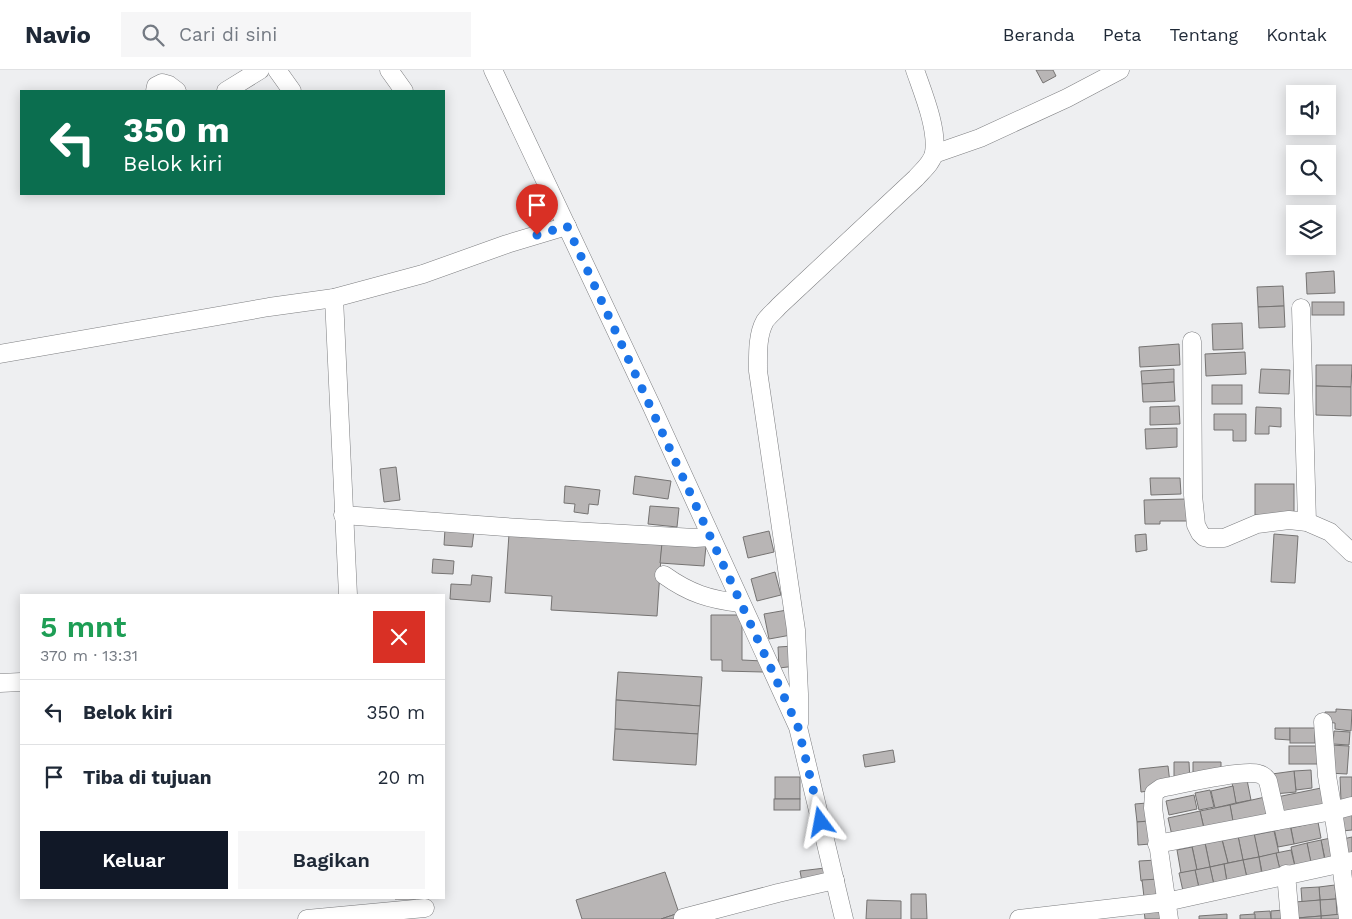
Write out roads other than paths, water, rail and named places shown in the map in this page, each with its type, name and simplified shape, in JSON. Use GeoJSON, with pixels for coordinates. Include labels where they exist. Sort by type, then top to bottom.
{"type":"FeatureCollection","features":[{"type":"Feature","properties":{"kind":"street"},"geometry":{"type":"LineString","coordinates":[[228,90],[260,70]]}},
{"type":"Feature","properties":{"kind":"street"},"geometry":{"type":"LineString","coordinates":[[277,70],[291,90]]}},
{"type":"Feature","properties":{"kind":"street"},"geometry":{"type":"LineString","coordinates":[[390,70],[403,90]]}},
{"type":"Feature","properties":{"kind":"street"},"geometry":{"type":"LineString","coordinates":[[493,70],[652,407],[740,604],[798,727],[844,919]]}},
{"type":"Feature","properties":{"kind":"street"},"geometry":{"type":"LineString","coordinates":[[798,727],[799,694],[796,630],[758,371],[758,348],[761,331],[766,320],[779,306],[930,163],[934,154],[931,122],[915,70]]}},
{"type":"Feature","properties":{"kind":"street"},"geometry":{"type":"LineString","coordinates":[[934,154],[980,138],[1068,98],[1120,70]]}},
{"type":"Feature","properties":{"kind":"street"},"geometry":{"type":"LineString","coordinates":[[155,90],[156,86],[162,83],[176,90]]}},
{"type":"Feature","properties":{"kind":"street"},"geometry":{"type":"LineString","coordinates":[[0,354],[269,307],[334,298],[423,274],[499,246],[567,226]]}},
{"type":"Feature","properties":{"kind":"street"},"geometry":{"type":"LineString","coordinates":[[334,298],[348,594]]}},
{"type":"Feature","properties":{"kind":"street"},"geometry":{"type":"LineString","coordinates":[[1301,308],[1307,522]]}},
{"type":"Feature","properties":{"kind":"street"},"geometry":{"type":"LineString","coordinates":[[1192,340],[1193,495],[1196,525],[1200,533],[1208,538],[1224,538],[1264,522],[1289,520],[1307,522],[1330,532],[1352,553]]}},
{"type":"Feature","properties":{"kind":"street"},"geometry":{"type":"LineString","coordinates":[[343,514],[505,527],[695,538],[710,537]]}},
{"type":"Feature","properties":{"kind":"street"},"geometry":{"type":"LineString","coordinates":[[664,575],[700,596],[740,604]]}},
{"type":"Feature","properties":{"kind":"street"},"geometry":{"type":"LineString","coordinates":[[0,683],[20,682]]}},
{"type":"Feature","properties":{"kind":"street"},"geometry":{"type":"LineString","coordinates":[[1324,722],[1327,776],[1333,811],[1347,862],[1348,919]]}},
{"type":"Feature","properties":{"kind":"street"},"geometry":{"type":"LineString","coordinates":[[1167,910],[1157,844],[1154,793],[1161,788],[1242,774],[1260,774],[1268,781],[1277,821]]}},
{"type":"Feature","properties":{"kind":"street"},"geometry":{"type":"LineString","coordinates":[[1157,844],[1352,806]]}},
{"type":"Feature","properties":{"kind":"street"},"geometry":{"type":"LineString","coordinates":[[1019,919],[1167,910],[1286,874],[1347,862]]}},
{"type":"Feature","properties":{"kind":"street"},"geometry":{"type":"LineString","coordinates":[[1286,874],[1290,919]]}},
{"type":"Feature","properties":{"kind":"street"},"geometry":{"type":"LineString","coordinates":[[683,918],[778,892],[835,880]]}},
{"type":"Feature","properties":{"kind":"street"},"geometry":{"type":"LineString","coordinates":[[307,919],[424,908]]}}]}
